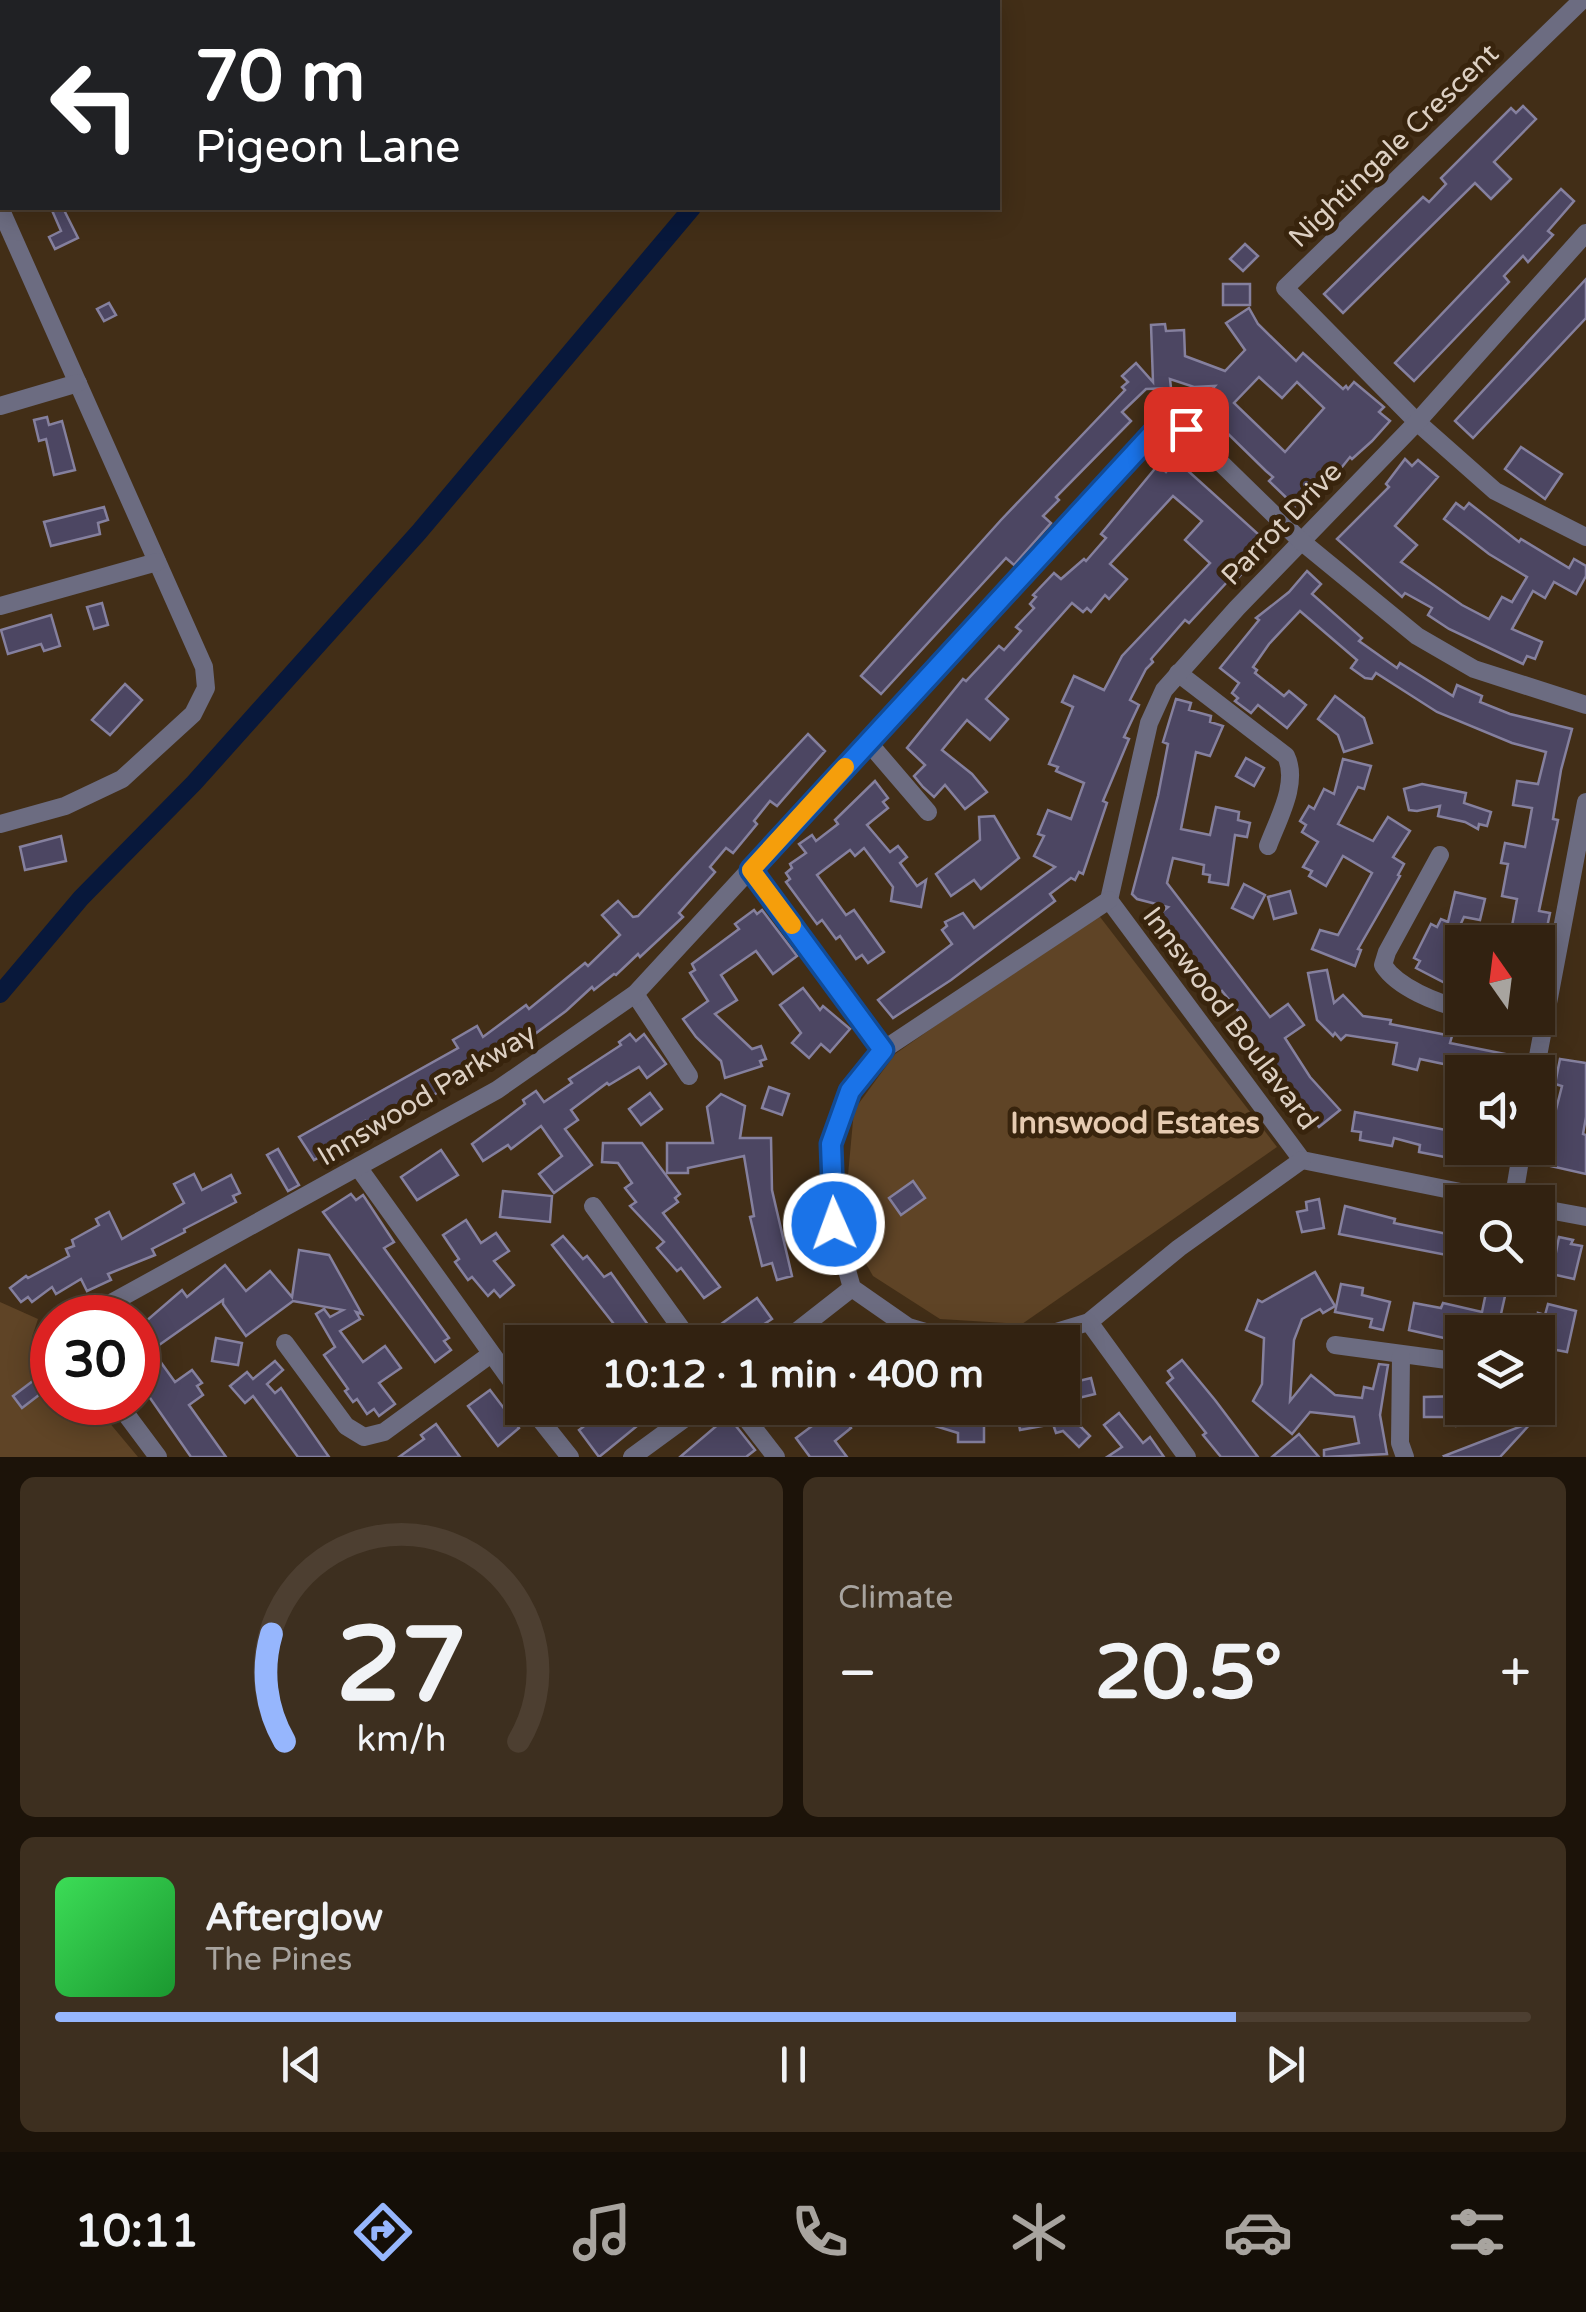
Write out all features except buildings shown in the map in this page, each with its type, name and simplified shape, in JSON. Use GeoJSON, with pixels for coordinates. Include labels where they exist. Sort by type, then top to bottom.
{"type":"FeatureCollection","features":[{"type":"Feature","properties":{"kind":"street","name":"Nightingale Crescent"},"geometry":{"type":"LineString","coordinates":[[1418,422],[1285,288],[1582,0]]}},
{"type":"Feature","properties":{"kind":"street"},"geometry":{"type":"LineString","coordinates":[[0,824],[65,806],[122,780],[193,714],[206,688],[204,666],[1,210]]}},
{"type":"Feature","properties":{"kind":"street","name":"Parrot Drive"},"geometry":{"type":"LineString","coordinates":[[1109,900],[1149,723],[1164,690],[1301,541],[1418,422],[1586,234]]}},
{"type":"Feature","properties":{"kind":"street"},"geometry":{"type":"LineString","coordinates":[[0,406],[78,383]]}},
{"type":"Feature","properties":{"kind":"street"},"geometry":{"type":"LineString","coordinates":[[1418,422],[1496,490],[1586,537]]}},
{"type":"Feature","properties":{"kind":"street","name":"Innswood Parkway"},"geometry":{"type":"LineString","coordinates":[[126,1295],[497,1090],[635,994],[1154,432],[1170,427],[1186,429],[1301,541],[1416,636],[1474,669],[1586,704]]}},
{"type":"Feature","properties":{"kind":"street"},"geometry":{"type":"LineString","coordinates":[[0,606],[157,562]]}},
{"type":"Feature","properties":{"kind":"street"},"geometry":{"type":"LineString","coordinates":[[1178,673],[1286,756],[1292,769],[1290,786],[1268,846]]}},
{"type":"Feature","properties":{"kind":"street"},"geometry":{"type":"LineString","coordinates":[[868,742],[928,812]]}},
{"type":"Feature","properties":{"kind":"street"},"geometry":{"type":"LineString","coordinates":[[1555,967],[1586,802]]}},
{"type":"Feature","properties":{"kind":"street"},"geometry":{"type":"LineString","coordinates":[[1440,854],[1387,952],[1384,965],[1390,975],[1445,1006]]}},
{"type":"Feature","properties":{"kind":"street"},"geometry":{"type":"LineString","coordinates":[[751,870],[883,1050]]}},
{"type":"Feature","properties":{"kind":"street","name":"Innswood Boulavard"},"geometry":{"type":"LineString","coordinates":[[852,1288],[834,1224],[831,1144],[850,1091],[883,1050],[1109,900],[1302,1160],[1445,1189]]}},
{"type":"Feature","properties":{"kind":"street"},"geometry":{"type":"LineString","coordinates":[[635,994],[689,1076]]}},
{"type":"Feature","properties":{"kind":"street","name":"Innswood Boulavard"},"geometry":{"type":"LineString","coordinates":[[1079,1325],[1089,1322],[1179,1248],[1302,1160]]}},
{"type":"Feature","properties":{"kind":"street"},"geometry":{"type":"LineString","coordinates":[[358,1167],[505,1374]]}},
{"type":"Feature","properties":{"kind":"street"},"geometry":{"type":"LineString","coordinates":[[593,1206],[679,1325]]}},
{"type":"Feature","properties":{"kind":"street"},"geometry":{"type":"LineString","coordinates":[[1555,1212],[1586,1218]]}},
{"type":"Feature","properties":{"kind":"street"},"geometry":{"type":"LineString","coordinates":[[805,1325],[852,1288],[904,1325]]}},
{"type":"Feature","properties":{"kind":"street"},"geometry":{"type":"LineString","coordinates":[[1089,1322],[1186,1457]]}},
{"type":"Feature","properties":{"kind":"street"},"geometry":{"type":"LineString","coordinates":[[285,1343],[346,1426],[364,1437],[384,1432],[490,1354]]}},
{"type":"Feature","properties":{"kind":"street"},"geometry":{"type":"LineString","coordinates":[[1335,1345],[1445,1360]]}},
{"type":"Feature","properties":{"kind":"street"},"geometry":{"type":"LineString","coordinates":[[1401,1356],[1400,1443],[1405,1457]]}},
{"type":"Feature","properties":{"kind":"street"},"geometry":{"type":"LineString","coordinates":[[134,1425],[158,1457]]}},
{"type":"Feature","properties":{"kind":"street"},"geometry":{"type":"LineString","coordinates":[[545,1425],[570,1457]]}},
{"type":"Feature","properties":{"kind":"street"},"geometry":{"type":"LineString","coordinates":[[632,1457],[676,1425]]}},
{"type":"Feature","properties":{"kind":"street"},"geometry":{"type":"LineString","coordinates":[[751,1425],[776,1457]]}},
{"type":"Feature","properties":{"kind":"shaded area"},"geometry":{"type":"Polygon","coordinates":[[[1097,913],[1277,1147],[1022,1324],[940,1319],[873,1276],[853,1241],[846,1197],[854,1110],[895,1054],[1097,913]]]}},
{"type":"Feature","properties":{"kind":"shaded area"},"geometry":{"type":"Polygon","coordinates":[[[0,1302],[30,1315],[30,1425],[111,1425],[138,1457],[0,1457],[0,1302]]]}},
{"type":"Feature","properties":{"kind":"waterway"},"geometry":{"type":"LineString","coordinates":[[0,994],[81,898],[194,783],[419,532],[690,210]]}},
{"type":"Feature","properties":{"kind":"slow traffic"},"geometry":{"type":"LineString","coordinates":[[792,925],[751,870],[845,767]]}},
{"type":"Feature","properties":{"kind":"district","name":"Innswood Estates"},"geometry":{"type":"Point","coordinates":[1135,1123]}},
{"type":"Feature","properties":{"kind":"route"},"geometry":{"type":"LineString","coordinates":[[834,1224],[831,1144],[850,1091],[883,1050],[751,870],[1154,432],[1170,427],[1186,429]]}}]}
